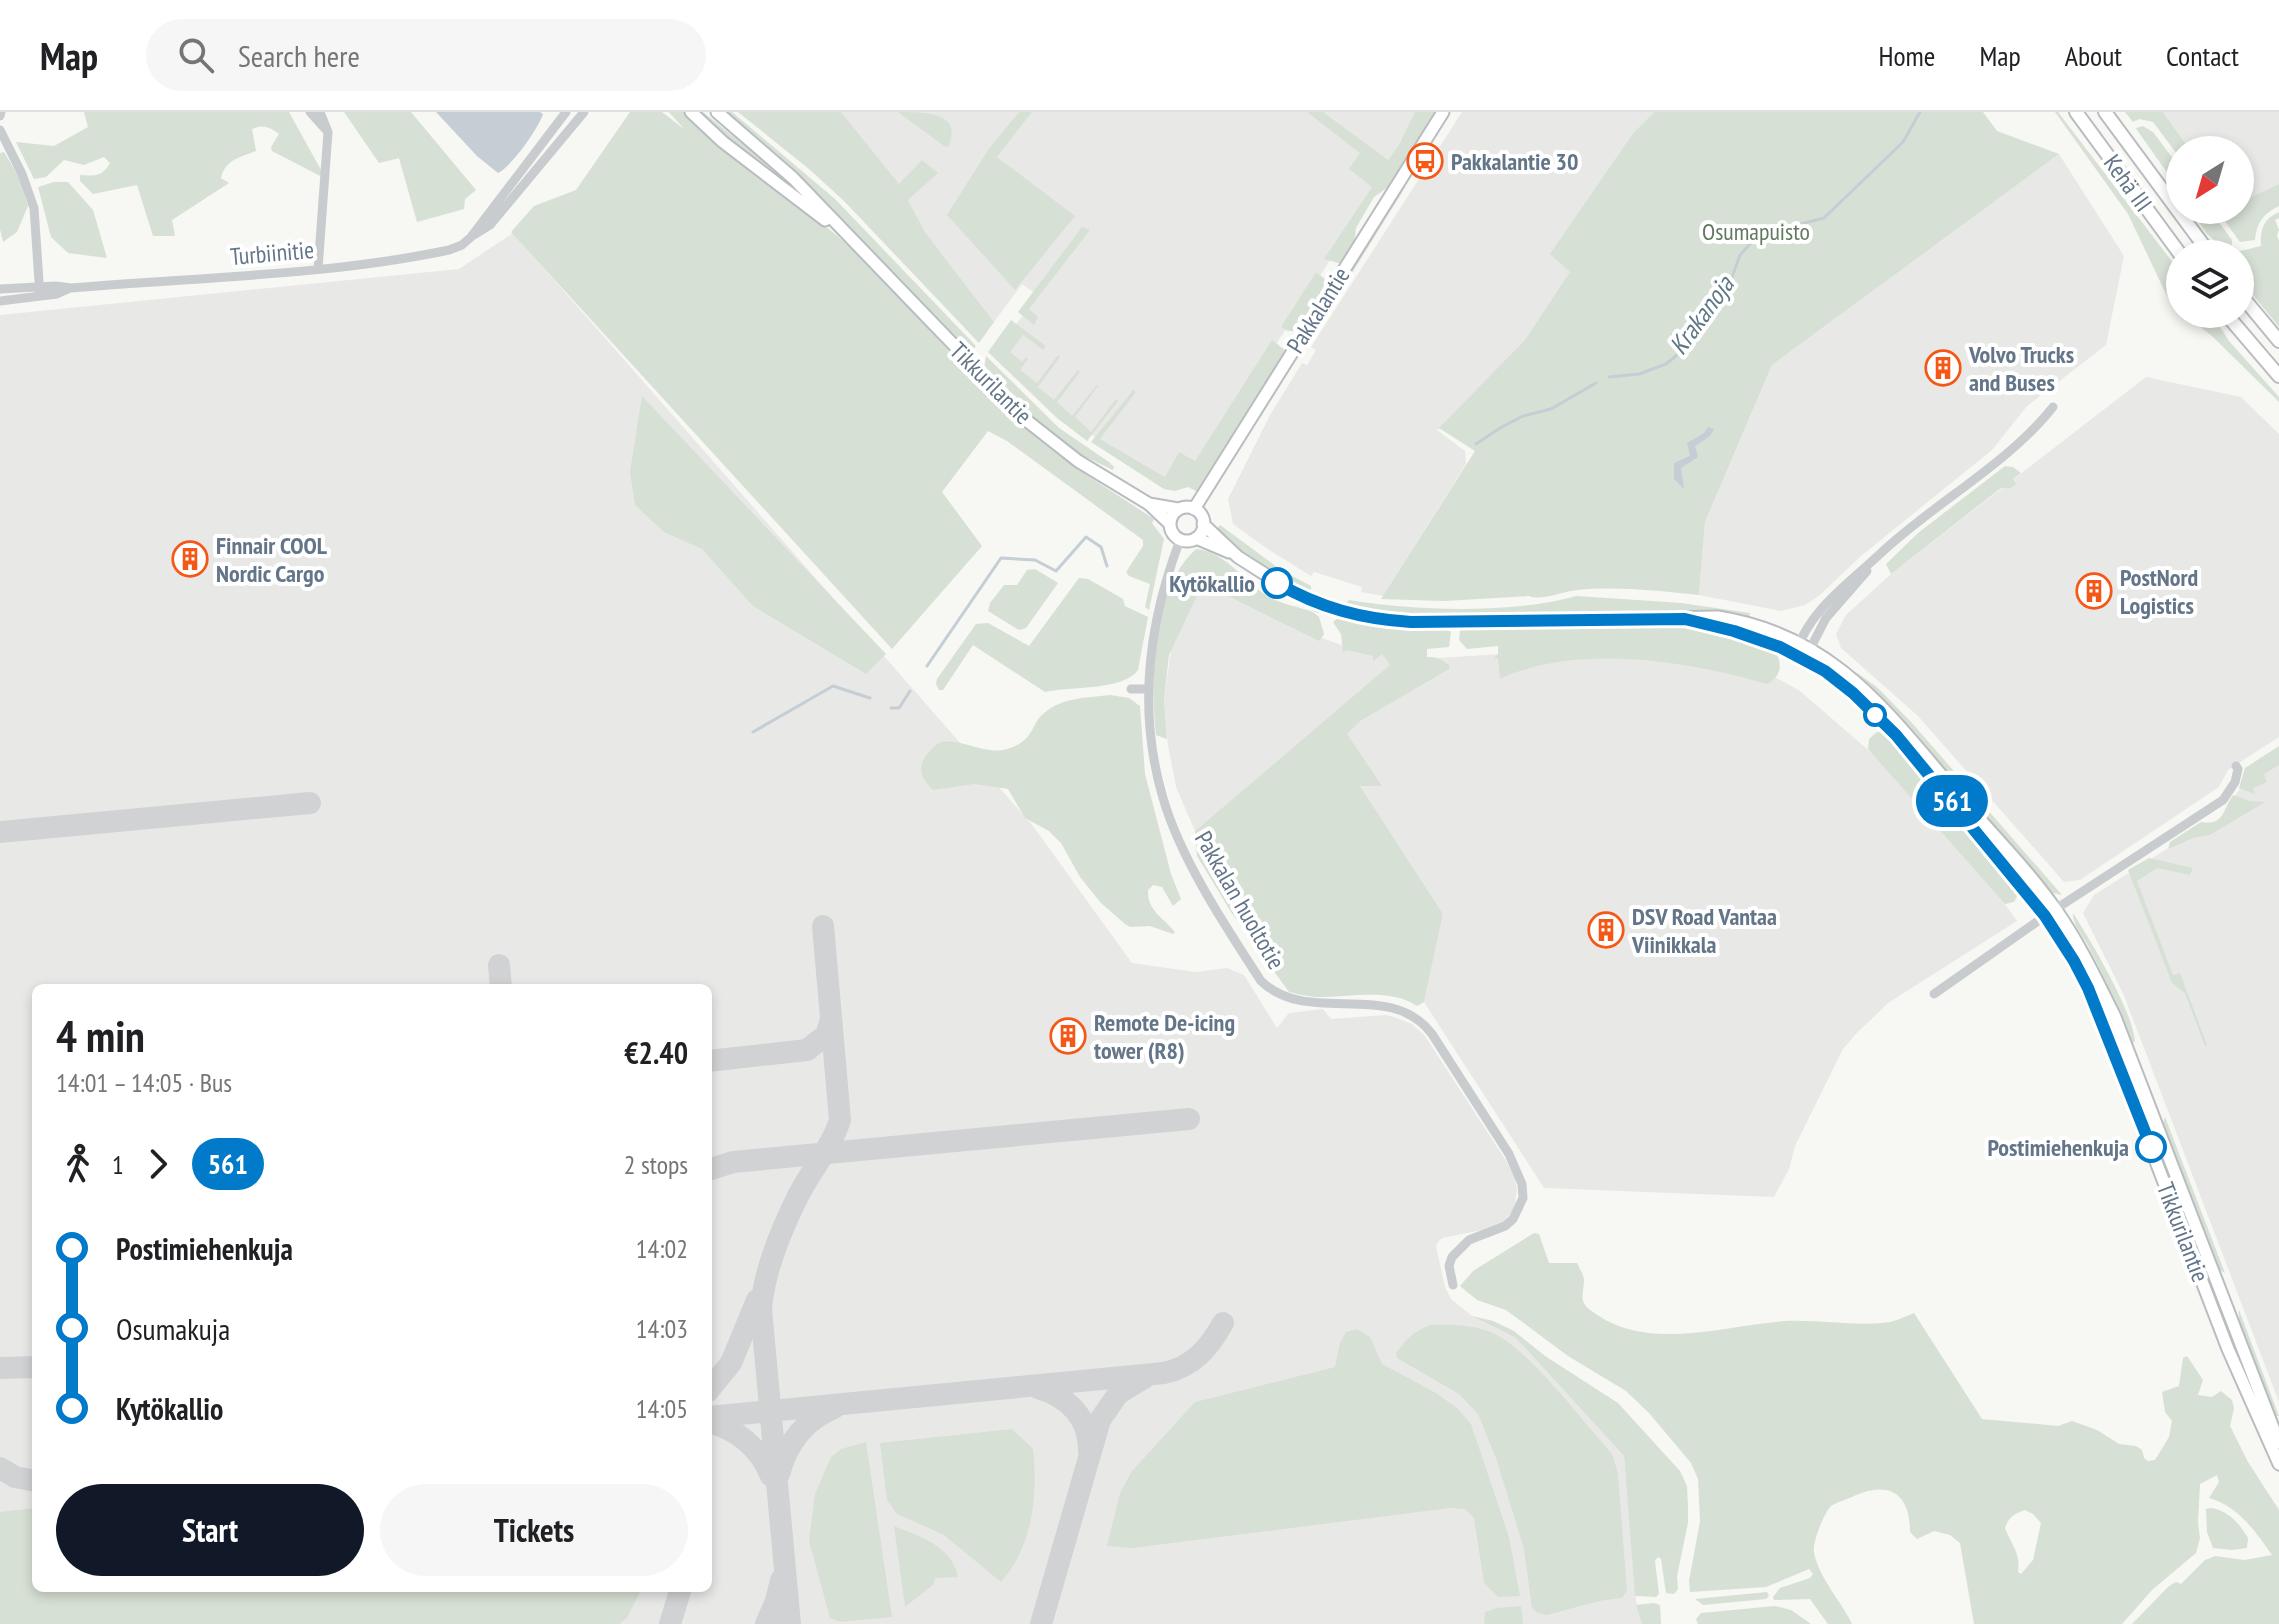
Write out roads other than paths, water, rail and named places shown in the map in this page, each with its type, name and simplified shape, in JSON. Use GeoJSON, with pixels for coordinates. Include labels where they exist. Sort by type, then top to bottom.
{"type":"FeatureCollection","features":[{"type":"Feature","properties":{"kind":"highway","name":"Kehä III"},"geometry":{"type":"LineString","coordinates":[[2076,112],[2170,240]]}},
{"type":"Feature","properties":{"kind":"highway","name":"Kehä III"},"geometry":{"type":"LineString","coordinates":[[2105,112],[2199,240]]}},
{"type":"Feature","properties":{"kind":"highway"},"geometry":{"type":"LineString","coordinates":[[2254,311],[2279,341]]}},
{"type":"Feature","properties":{"kind":"highway"},"geometry":{"type":"LineString","coordinates":[[2238,328],[2279,376]]}},
{"type":"Feature","properties":{"kind":"main road","name":"Tikkurilantie"},"geometry":{"type":"LineString","coordinates":[[691,112],[723,142],[851,239]]}},
{"type":"Feature","properties":{"kind":"main road","name":"Tikkurilantie"},"geometry":{"type":"LineString","coordinates":[[717,112],[793,178],[1026,420],[1078,461],[1149,504],[1170,524]]}},
{"type":"Feature","properties":{"kind":"main road","name":"Pakkalantie"},"geometry":{"type":"LineString","coordinates":[[1194,509],[1443,112]]}},
{"type":"Feature","properties":{"kind":"main road","name":"Tikkurilantie"},"geometry":{"type":"LineString","coordinates":[[1149,504],[1178,509]]}},
{"type":"Feature","properties":{"kind":"main road"},"geometry":{"type":"LineString","coordinates":[[1178,509],[1194,509],[1200,514],[1203,524],[1196,538],[1180,540],[1174,535],[1170,524],[1173,514],[1178,509]]}},
{"type":"Feature","properties":{"kind":"main road","name":"Tikkurilantie"},"geometry":{"type":"LineString","coordinates":[[1203,524],[1238,557]]}},
{"type":"Feature","properties":{"kind":"main road","name":"Tikkurilantie"},"geometry":{"type":"LineString","coordinates":[[1196,538],[1238,557],[1310,601],[1373,619],[1411,622],[1685,619],[1802,652],[1853,693],[1896,735],[2050,913],[2090,966],[2115,1017],[2279,1443]]}},
{"type":"Feature","properties":{"kind":"main road","name":"Tikkurilantie"},"geometry":{"type":"LineString","coordinates":[[2050,913],[2102,1021],[2228,1349],[2279,1464]]}},
{"type":"Feature","properties":{"kind":"street"},"geometry":{"type":"LineString","coordinates":[[310,112],[328,132]]}},
{"type":"Feature","properties":{"kind":"street"},"geometry":{"type":"LineString","coordinates":[[318,269],[328,132],[320,112]]}},
{"type":"Feature","properties":{"kind":"street","name":"Turbiinitie"},"geometry":{"type":"LineString","coordinates":[[471,237],[566,112]]}},
{"type":"Feature","properties":{"kind":"street","name":"Turbiinitie"},"geometry":{"type":"LineString","coordinates":[[0,289],[39,291],[318,269],[449,250],[462,245],[490,225],[584,112]]}},
{"type":"Feature","properties":{"kind":"street"},"geometry":{"type":"LineString","coordinates":[[0,130],[22,174],[34,208],[39,291]]}},
{"type":"Feature","properties":{"kind":"street","name":"Turbiinitie"},"geometry":{"type":"LineString","coordinates":[[0,301],[39,291]]}},
{"type":"Feature","properties":{"kind":"street"},"geometry":{"type":"LineString","coordinates":[[1802,652],[1822,607],[1893,540],[2002,457],[2040,424],[2053,407]]}},
{"type":"Feature","properties":{"kind":"street","name":"Pakkalan huoltotie"},"geometry":{"type":"LineString","coordinates":[[1180,540],[1157,611],[1147,689],[1149,733],[1163,799],[1190,861],[1261,981],[1292,999],[1400,1008],[1423,1023],[1518,1169],[1522,1184],[1520,1209],[1505,1226],[1469,1240],[1452,1257],[1449,1266],[1453,1285]]}},
{"type":"Feature","properties":{"kind":"street"},"geometry":{"type":"LineString","coordinates":[[1131,689],[1147,689]]}},
{"type":"Feature","properties":{"kind":"street"},"geometry":{"type":"LineString","coordinates":[[1934,994],[2050,913],[2223,800],[2235,782],[2236,766]]}},
{"type":"Feature","properties":{"kind":"waterway","name":"Krakanoja"},"geometry":{"type":"LineString","coordinates":[[1609,377],[1639,374],[1666,364],[1676,356],[1702,315],[1731,280],[1740,255],[1758,235],[1824,218],[1903,142],[1920,112]]}},
{"type":"Feature","properties":{"kind":"waterway","name":"Krakanoja"},"geometry":{"type":"LineString","coordinates":[[1476,444],[1523,416],[1551,409],[1596,383]]}},
{"type":"Feature","properties":{"kind":"waterway"},"geometry":{"type":"LineString","coordinates":[[927,666],[1001,558],[1035,560],[1056,571],[1086,537],[1101,547],[1107,566]]}},
{"type":"Feature","properties":{"kind":"waterway"},"geometry":{"type":"LineString","coordinates":[[753,732],[833,686],[870,698]]}},
{"type":"Feature","properties":{"kind":"waterway"},"geometry":{"type":"LineString","coordinates":[[891,708],[899,708],[910,691]]}},
{"type":"Feature","properties":{"kind":"place","name":"Pakkalantie 30"},"geometry":{"type":"Point","coordinates":[1425,161]}},
{"type":"Feature","properties":{"kind":"place","name":"Volvo Trucks and Buses"},"geometry":{"type":"Point","coordinates":[1943,368]}},
{"type":"Feature","properties":{"kind":"place","name":"Finnair COOL Nordic Cargo"},"geometry":{"type":"Point","coordinates":[190,559]}},
{"type":"Feature","properties":{"kind":"place","name":"Kytökallio"},"geometry":{"type":"Point","coordinates":[1277,583]}},
{"type":"Feature","properties":{"kind":"place","name":"PostNord Logistics"},"geometry":{"type":"Point","coordinates":[2094,591]}},
{"type":"Feature","properties":{"kind":"place","name":"DSV Road Vantaa Viinikkala"},"geometry":{"type":"Point","coordinates":[1606,930]}},
{"type":"Feature","properties":{"kind":"place","name":"Remote De-icing tower (R8)"},"geometry":{"type":"Point","coordinates":[1068,1036]}},
{"type":"Feature","properties":{"kind":"place","name":"Postimiehenkuja"},"geometry":{"type":"Point","coordinates":[2151,1147]}},
{"type":"Feature","properties":{"kind":"park label","name":"Osumapuisto"},"geometry":{"type":"Point","coordinates":[1756,231]}}]}
